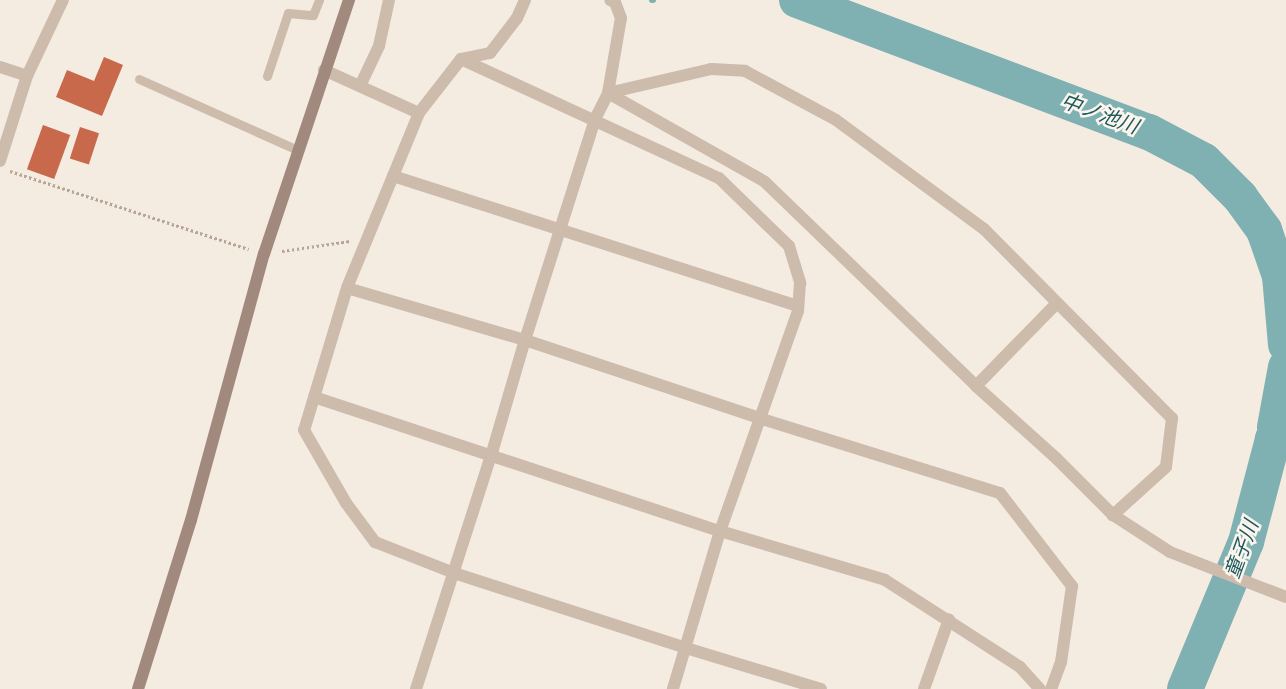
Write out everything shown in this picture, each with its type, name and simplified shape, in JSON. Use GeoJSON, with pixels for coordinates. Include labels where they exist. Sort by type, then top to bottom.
{"type":"FeatureCollection","features":[{"type":"Feature","properties":{"kind":"street"},"geometry":{"type":"LineString","coordinates":[[0,161],[26,76],[63,0]]}},
{"type":"Feature","properties":{"kind":"street"},"geometry":{"type":"LineString","coordinates":[[138,689],[191,520],[264,254],[349,0]]}},
{"type":"Feature","properties":{"kind":"street"},"geometry":{"type":"LineString","coordinates":[[360,86],[378,46],[389,0]]}},
{"type":"Feature","properties":{"kind":"street"},"geometry":{"type":"LineString","coordinates":[[525,0],[517,18],[490,54],[460,59],[420,113],[347,288],[304,430],[346,503],[375,542],[454,573],[686,648],[821,689]]}},
{"type":"Feature","properties":{"kind":"street"},"geometry":{"type":"LineString","coordinates":[[416,689],[491,456],[525,340],[595,119],[608,93],[621,18],[615,2],[610,0]]}},
{"type":"Feature","properties":{"kind":"street"},"geometry":{"type":"LineString","coordinates":[[460,59],[595,119],[720,178],[789,246],[800,283],[798,306],[720,531],[673,689]]}},
{"type":"Feature","properties":{"kind":"street"},"geometry":{"type":"LineString","coordinates":[[0,67],[26,76]]}},
{"type":"Feature","properties":{"kind":"street"},"geometry":{"type":"LineString","coordinates":[[608,93],[711,69],[745,71],[836,120],[984,229],[1056,304],[1172,418],[1166,467],[1113,515]]}},
{"type":"Feature","properties":{"kind":"street"},"geometry":{"type":"LineString","coordinates":[[324,70],[420,113]]}},
{"type":"Feature","properties":{"kind":"street"},"geometry":{"type":"LineString","coordinates":[[608,93],[765,182],[976,386],[1056,458],[1113,515],[1170,552],[1286,597]]}},
{"type":"Feature","properties":{"kind":"street"},"geometry":{"type":"LineString","coordinates":[[393,176],[798,306]]}},
{"type":"Feature","properties":{"kind":"street"},"geometry":{"type":"LineString","coordinates":[[347,288],[525,340],[759,418],[1000,493],[1072,586],[1061,662],[1051,689]]}},
{"type":"Feature","properties":{"kind":"street"},"geometry":{"type":"LineString","coordinates":[[976,386],[1056,304]]}},
{"type":"Feature","properties":{"kind":"street"},"geometry":{"type":"LineString","coordinates":[[314,397],[720,531],[885,580],[949,619],[1020,667],[1040,689]]}},
{"type":"Feature","properties":{"kind":"street"},"geometry":{"type":"LineString","coordinates":[[924,689],[949,619]]}},
{"type":"Feature","properties":{"kind":"lane"},"geometry":{"type":"LineString","coordinates":[[267,76],[288,12],[314,15],[319,0]]}},
{"type":"Feature","properties":{"kind":"lane"},"geometry":{"type":"LineString","coordinates":[[139,78],[298,150]]}},
{"type":"Feature","properties":{"kind":"path"},"geometry":{"type":"LineString","coordinates":[[0,168],[264,254],[368,239]]}},
{"type":"Feature","properties":{"kind":"building"},"geometry":{"type":"Polygon","coordinates":[[[104,57],[123,65],[102,116],[56,97],[67,70],[94,81],[104,57]]]}},
{"type":"Feature","properties":{"kind":"building"},"geometry":{"type":"Polygon","coordinates":[[[43,125],[70,135],[54,179],[27,169],[43,125]]]}},
{"type":"Feature","properties":{"kind":"building"},"geometry":{"type":"Polygon","coordinates":[[[80,127],[99,133],[89,165],[70,158],[80,127]]]}},
{"type":"Feature","properties":{"kind":"waterway","name":"中ノ池川"},"geometry":{"type":"LineString","coordinates":[[797,0],[1149,132],[1204,161],[1240,197],[1264,230],[1280,276],[1286,345]]}},
{"type":"Feature","properties":{"kind":"waterway","name":"中ノ池川"},"geometry":{"type":"LineString","coordinates":[[1275,427],[1286,367]]}},
{"type":"Feature","properties":{"kind":"waterway","name":"童子川"},"geometry":{"type":"LineString","coordinates":[[1185,689],[1246,542],[1273,439],[1286,404]]}}]}
